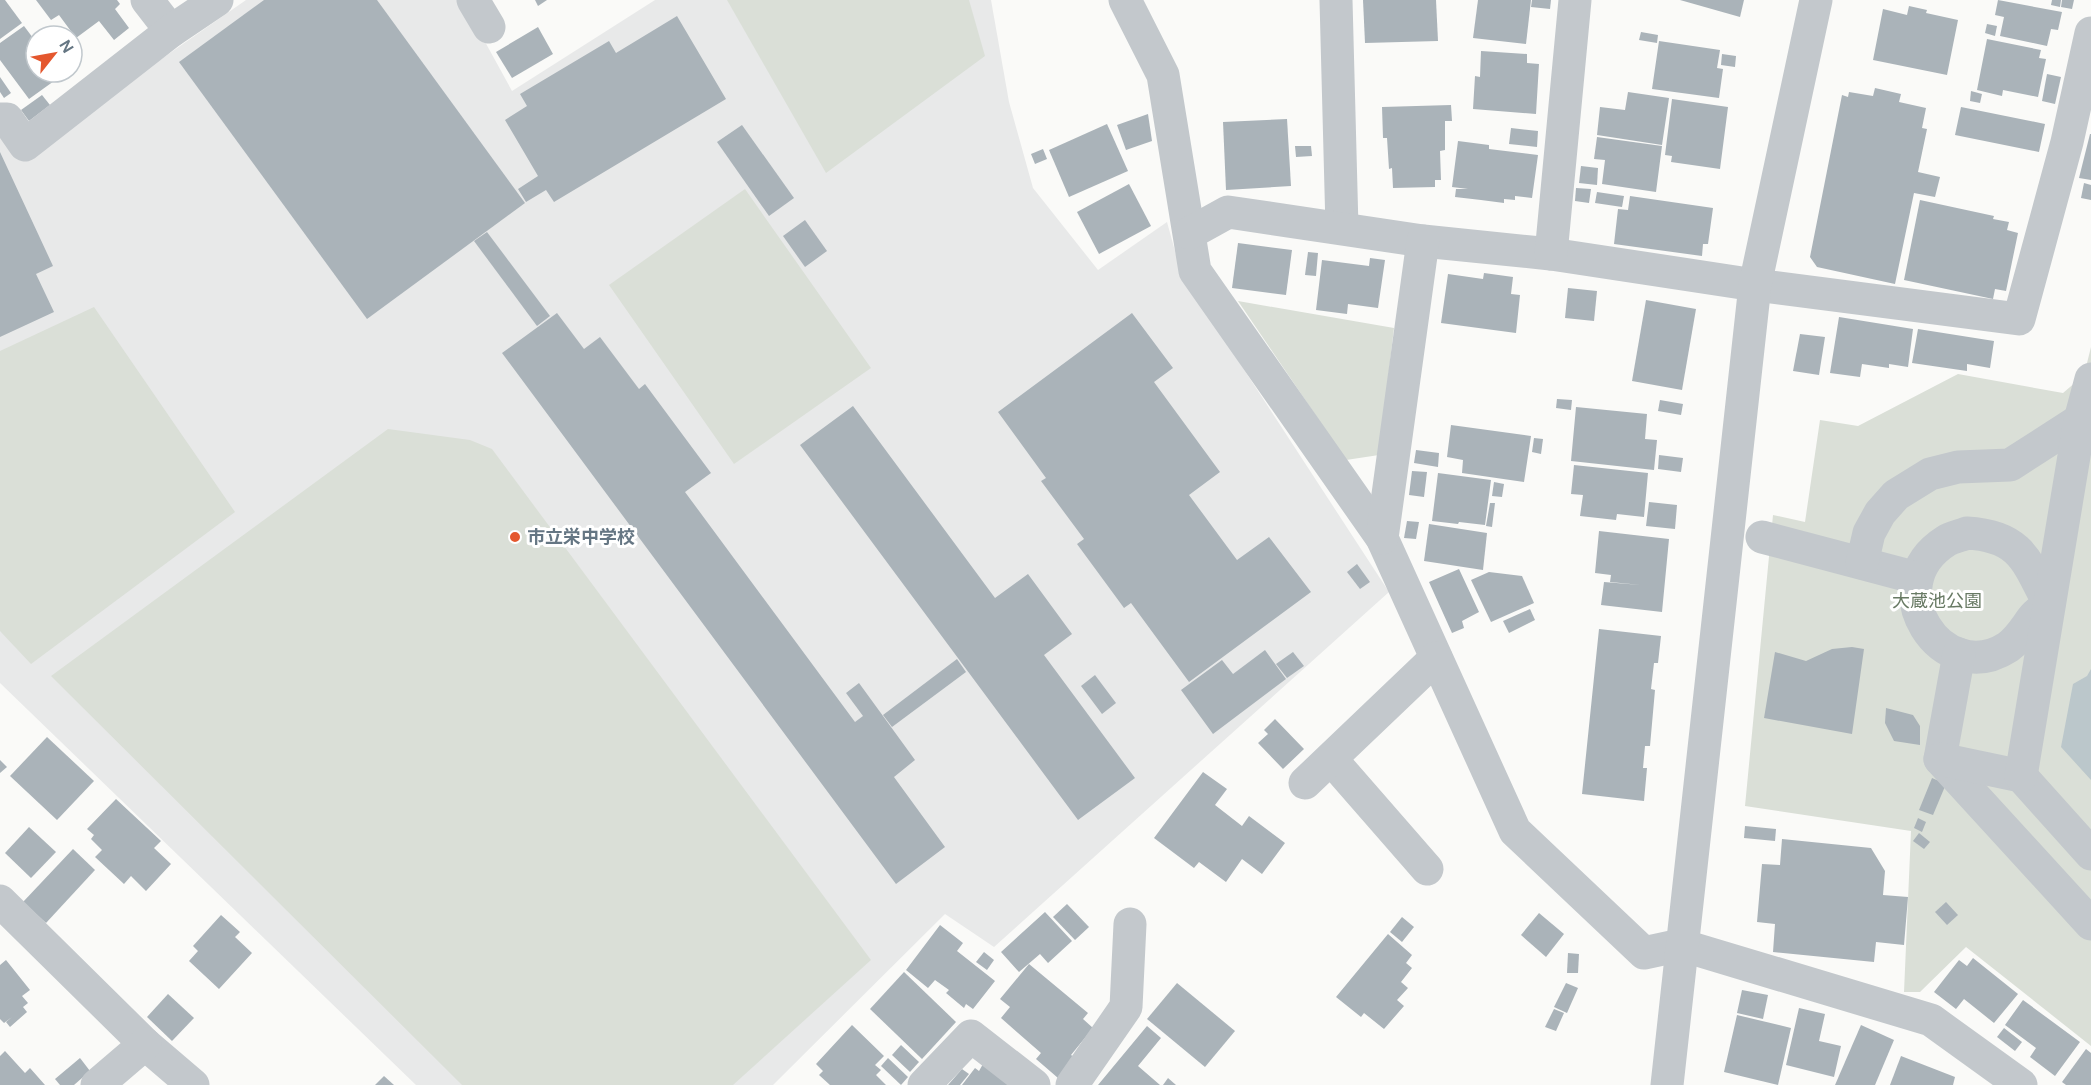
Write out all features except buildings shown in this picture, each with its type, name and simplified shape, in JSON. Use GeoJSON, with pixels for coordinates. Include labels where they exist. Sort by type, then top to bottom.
{"type":"FeatureCollection","features":[{"type":"Feature","properties":{"kind":"street"},"geometry":{"type":"LineString","coordinates":[[147,0],[171,31]]}},
{"type":"Feature","properties":{"kind":"street"},"geometry":{"type":"LineString","coordinates":[[0,119],[8,119],[25,145],[171,31],[217,0]]}},
{"type":"Feature","properties":{"kind":"street"},"geometry":{"type":"LineString","coordinates":[[1125,0],[1163,75],[1195,271],[1382,538],[1515,831],[1644,953],[1681,945],[1931,1020],[2021,1085]]}},
{"type":"Feature","properties":{"kind":"street"},"geometry":{"type":"LineString","coordinates":[[1336,0],[1342,228]]}},
{"type":"Feature","properties":{"kind":"street"},"geometry":{"type":"LineString","coordinates":[[1551,254],[1575,0]]}},
{"type":"Feature","properties":{"kind":"street"},"geometry":{"type":"LineString","coordinates":[[1667,1085],[1755,285],[1816,0]]}},
{"type":"Feature","properties":{"kind":"street"},"geometry":{"type":"LineString","coordinates":[[1190,233],[1228,212],[1423,241],[1551,254],[1755,285],[2019,319],[2067,142],[2091,33]]}},
{"type":"Feature","properties":{"kind":"street"},"geometry":{"type":"LineString","coordinates":[[1382,538],[1423,241]]}},
{"type":"Feature","properties":{"kind":"street"},"geometry":{"type":"LineString","coordinates":[[2022,776],[2080,420],[2091,379]]}},
{"type":"Feature","properties":{"kind":"street"},"geometry":{"type":"LineString","coordinates":[[1862,563],[1869,532],[1880,513],[1896,495],[1930,474],[1958,467],[2010,465],[2080,420]]}},
{"type":"Feature","properties":{"kind":"street"},"geometry":{"type":"LineString","coordinates":[[1967,533],[1988,534],[2008,542],[2025,557],[2049,604],[2032,618],[2021,636],[2007,648],[1988,655],[1969,656],[1959,654],[1935,640],[1923,625],[1916,607],[1915,588],[1920,569],[1930,553],[1947,540],[1967,533]]}},
{"type":"Feature","properties":{"kind":"street"},"geometry":{"type":"LineString","coordinates":[[1762,537],[1917,578]]}},
{"type":"Feature","properties":{"kind":"street"},"geometry":{"type":"LineString","coordinates":[[1940,759],[1959,654]]}},
{"type":"Feature","properties":{"kind":"street"},"geometry":{"type":"LineString","coordinates":[[1305,783],[1436,658]]}},
{"type":"Feature","properties":{"kind":"street"},"geometry":{"type":"LineString","coordinates":[[1331,759],[1427,869]]}},
{"type":"Feature","properties":{"kind":"street"},"geometry":{"type":"LineString","coordinates":[[1940,759],[2022,776],[2091,854]]}},
{"type":"Feature","properties":{"kind":"street"},"geometry":{"type":"LineString","coordinates":[[1940,759],[2091,924]]}},
{"type":"Feature","properties":{"kind":"street"},"geometry":{"type":"LineString","coordinates":[[0,901],[145,1044],[194,1085]]}},
{"type":"Feature","properties":{"kind":"street"},"geometry":{"type":"LineString","coordinates":[[1072,1085],[1126,1007],[1130,924]]}},
{"type":"Feature","properties":{"kind":"street"},"geometry":{"type":"LineString","coordinates":[[924,1085],[971,1036],[1034,1085]]}},
{"type":"Feature","properties":{"kind":"street"},"geometry":{"type":"LineString","coordinates":[[97,1085],[145,1044]]}},
{"type":"Feature","properties":{"kind":"shaded area","name":"市立栄中学校"},"geometry":{"type":"Polygon","coordinates":[[[246,0],[462,0],[512,91],[655,0],[991,0],[1009,102],[1033,188],[1098,270],[1167,222],[1181,273],[1389,592],[994,947],[945,914],[773,1085],[416,1085],[0,683],[0,135],[18,159],[246,0]]]}},
{"type":"Feature","properties":{"kind":"shaded area"},"geometry":{"type":"Polygon","coordinates":[[[2091,669],[2091,780],[2061,747],[2073,684],[2087,676],[2091,669]]]}},
{"type":"Feature","properties":{"kind":"green space"},"geometry":{"type":"Polygon","coordinates":[[[727,0],[969,0],[985,56],[826,173],[727,0]]]}},
{"type":"Feature","properties":{"kind":"green space"},"geometry":{"type":"Polygon","coordinates":[[[745,189],[871,368],[734,464],[609,285],[745,189]]]}},
{"type":"Feature","properties":{"kind":"green space"},"geometry":{"type":"Polygon","coordinates":[[[1238,301],[1394,328],[1379,455],[1346,460],[1238,301]]]}},
{"type":"Feature","properties":{"kind":"green space"},"geometry":{"type":"Polygon","coordinates":[[[94,307],[235,512],[31,664],[0,631],[0,351],[94,307]]]}},
{"type":"Feature","properties":{"kind":"green space","name":"大蔵池公園"},"geometry":{"type":"Polygon","coordinates":[[[2091,347],[2091,1046],[1966,947],[1920,992],[1904,992],[1911,831],[1745,806],[1773,515],[1805,522],[1820,420],[1858,426],[1958,374],[2063,393],[2084,375],[2091,347]]]}},
{"type":"Feature","properties":{"kind":"green space"},"geometry":{"type":"Polygon","coordinates":[[[388,429],[470,440],[492,449],[871,960],[733,1085],[462,1085],[51,676],[388,429]]]}},
{"type":"Feature","properties":{"kind":"place","name":"市立栄中学校"},"geometry":{"type":"Point","coordinates":[515,537]}}]}
